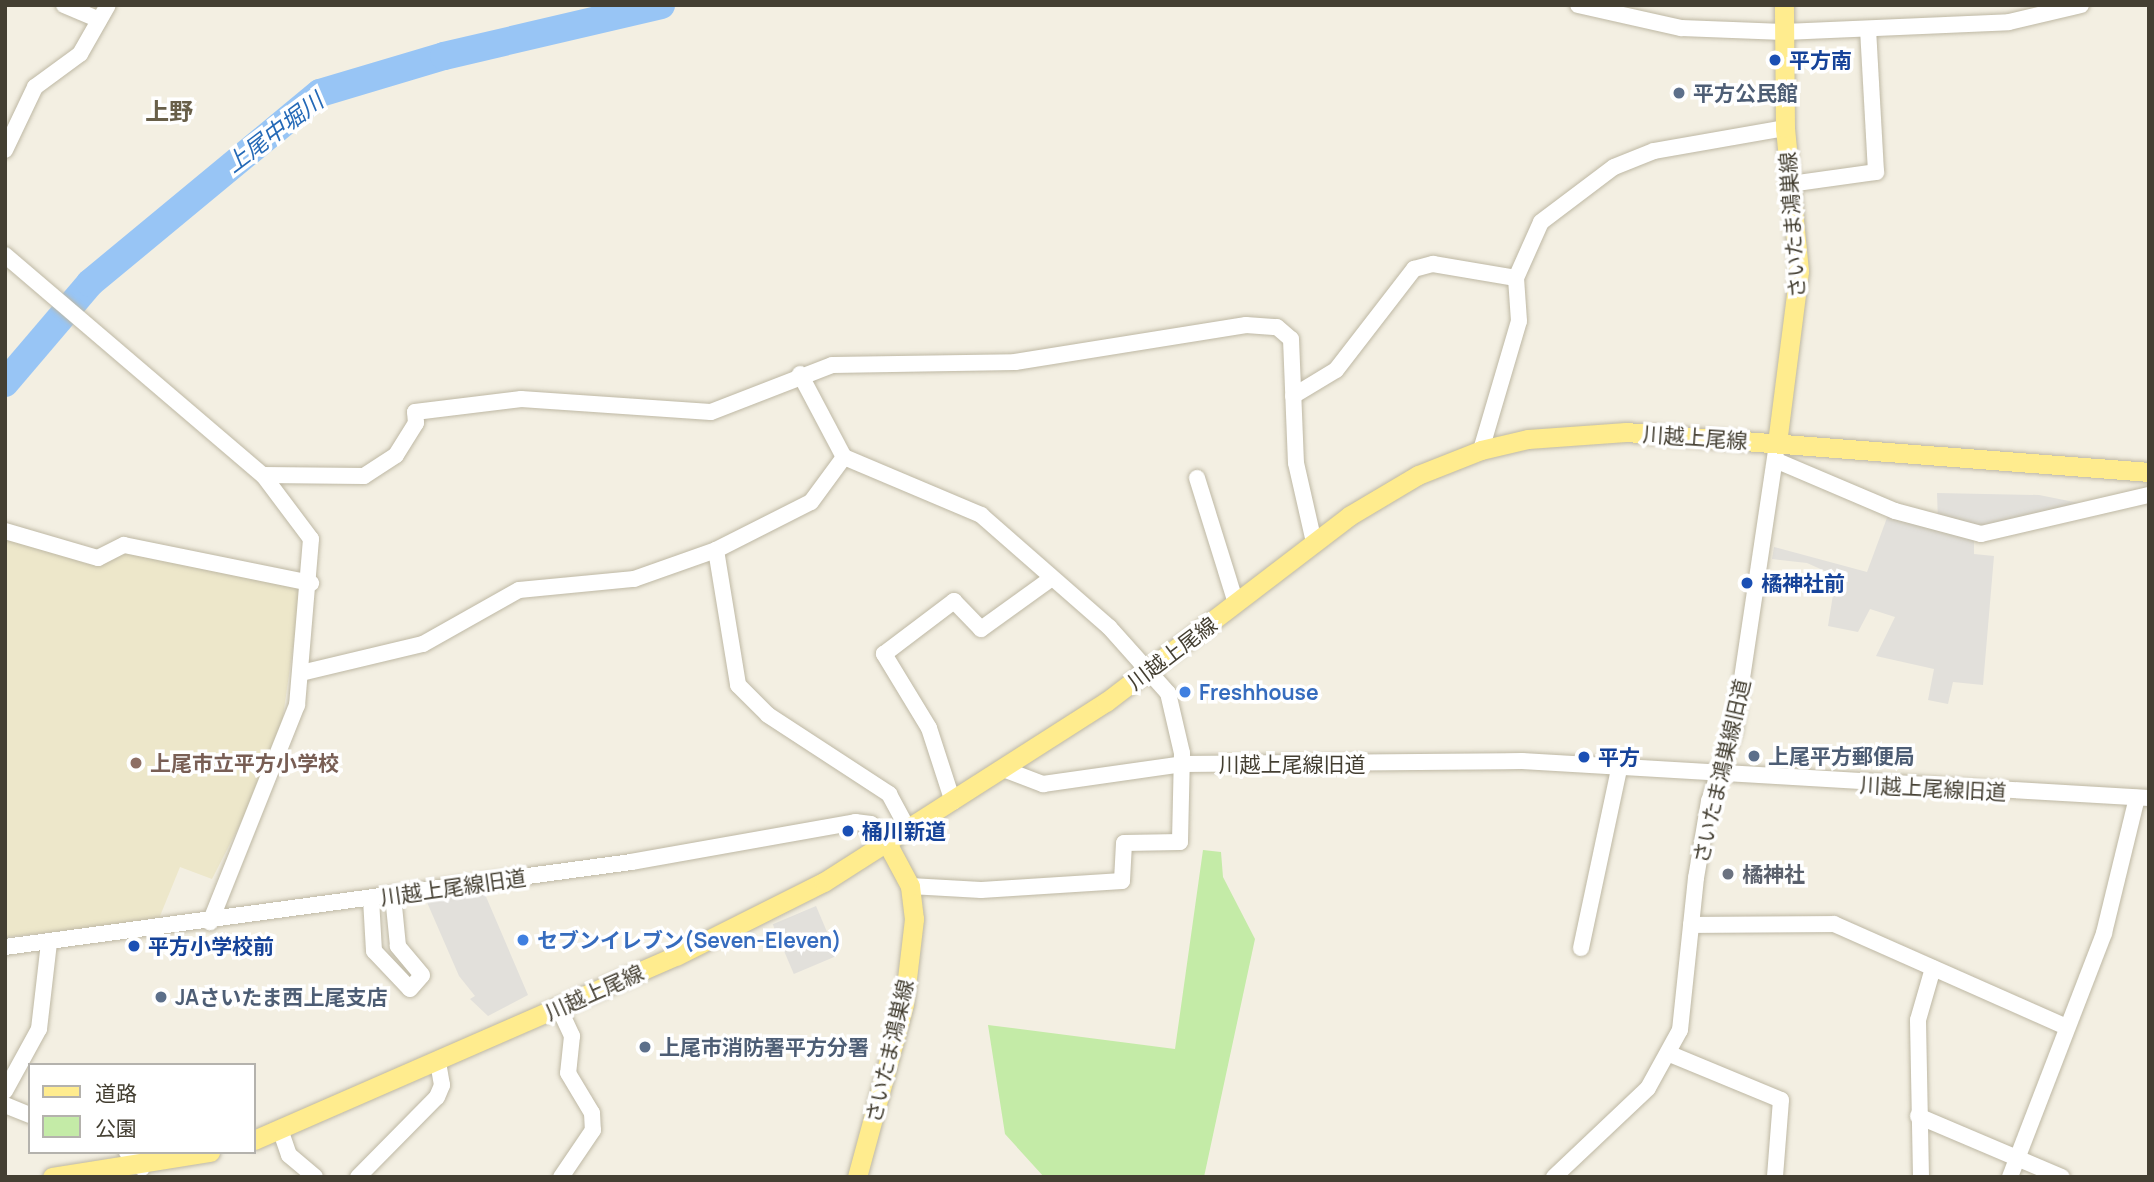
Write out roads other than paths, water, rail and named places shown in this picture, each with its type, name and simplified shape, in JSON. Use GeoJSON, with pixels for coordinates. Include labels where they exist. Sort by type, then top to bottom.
{"type":"FeatureCollection","features":[{"type":"Feature","properties":{"kind":"main road","name":"さいたま鴻巣線"},"geometry":{"type":"LineString","coordinates":[[1776,451],[1798,303],[1785,128],[1784,5]]}},
{"type":"Feature","properties":{"kind":"main road","name":"川越上尾線"},"geometry":{"type":"LineString","coordinates":[[256,1139],[281,1132],[438,1063],[741,924],[888,845],[1006,770],[1151,670],[1314,542],[1388,490],[1481,450],[1528,439],[1626,432],[1776,451],[2149,472]]}},
{"type":"Feature","properties":{"kind":"main road","name":"さいたま鴻巣線"},"geometry":{"type":"LineString","coordinates":[[857,1177],[904,1004],[914,919],[910,886],[888,845]]}},
{"type":"Feature","properties":{"kind":"main road"},"geometry":{"type":"LineString","coordinates":[[52,1177],[142,1168],[202,1154]]}},
{"type":"Feature","properties":{"kind":"street"},"geometry":{"type":"LineString","coordinates":[[64,5],[99,20]]}},
{"type":"Feature","properties":{"kind":"street"},"geometry":{"type":"LineString","coordinates":[[5,150],[35,87],[80,54],[108,5]]}},
{"type":"Feature","properties":{"kind":"street"},"geometry":{"type":"LineString","coordinates":[[1578,5],[1681,28],[1784,32],[2024,21],[2081,5]]}},
{"type":"Feature","properties":{"kind":"street"},"geometry":{"type":"LineString","coordinates":[[1790,184],[1876,172],[1868,29]]}},
{"type":"Feature","properties":{"kind":"street"},"geometry":{"type":"LineString","coordinates":[[1481,450],[1519,321],[1516,278],[1541,222],[1614,167],[1654,151],[1785,128]]}},
{"type":"Feature","properties":{"kind":"street"},"geometry":{"type":"LineString","coordinates":[[5,255],[263,475],[311,539],[311,583],[301,673],[290,726],[210,922]]}},
{"type":"Feature","properties":{"kind":"street"},"geometry":{"type":"LineString","coordinates":[[1293,396],[1336,370],[1414,269],[1433,264],[1516,278]]}},
{"type":"Feature","properties":{"kind":"street"},"geometry":{"type":"LineString","coordinates":[[263,475],[363,476],[396,455],[415,412],[521,399],[711,412],[800,374],[855,364],[1015,362],[1246,325],[1288,331],[1302,512],[1314,542]]}},
{"type":"Feature","properties":{"kind":"street"},"geometry":{"type":"LineString","coordinates":[[800,374],[844,457],[981,515],[1151,670],[1168,693],[1183,764],[1180,842],[1124,843],[1122,881],[981,890],[910,886]]}},
{"type":"Feature","properties":{"kind":"street"},"geometry":{"type":"LineString","coordinates":[[1776,451],[1895,511],[1981,534],[2149,495]]}},
{"type":"Feature","properties":{"kind":"street","name":"さいたま鴻巣線旧道"},"geometry":{"type":"LineString","coordinates":[[1554,1177],[1626,1112],[1670,1054],[1684,1009],[1691,925],[1717,776],[1737,713],[1776,451]]}},
{"type":"Feature","properties":{"kind":"street"},"geometry":{"type":"LineString","coordinates":[[301,673],[423,644],[519,590],[634,579],[716,550],[811,502],[844,457]]}},
{"type":"Feature","properties":{"kind":"street"},"geometry":{"type":"LineString","coordinates":[[1197,478],[1237,603]]}},
{"type":"Feature","properties":{"kind":"street"},"geometry":{"type":"LineString","coordinates":[[5,531],[98,558],[124,545],[311,583]]}},
{"type":"Feature","properties":{"kind":"street"},"geometry":{"type":"LineString","coordinates":[[716,550],[738,685],[768,715],[889,794],[909,831]]}},
{"type":"Feature","properties":{"kind":"street"},"geometry":{"type":"LineString","coordinates":[[953,802],[929,728],[884,654],[954,601],[981,629],[1052,578]]}},
{"type":"Feature","properties":{"kind":"street","name":"川越上尾線旧道"},"geometry":{"type":"LineString","coordinates":[[1006,770],[1043,784],[1183,764],[1491,760],[1717,776],[2143,798]]}},
{"type":"Feature","properties":{"kind":"street"},"geometry":{"type":"LineString","coordinates":[[1581,948],[1619,769]]}},
{"type":"Feature","properties":{"kind":"street"},"geometry":{"type":"LineString","coordinates":[[2013,1169],[2066,1027],[2105,933],[2143,798]]}},
{"type":"Feature","properties":{"kind":"street","name":"川越上尾線旧道"},"geometry":{"type":"LineString","coordinates":[[5,947],[210,922],[726,848],[855,822],[871,824],[888,845]]}},
{"type":"Feature","properties":{"kind":"street"},"geometry":{"type":"LineString","coordinates":[[371,899],[374,951],[410,989],[422,975],[398,946],[393,896]]}},
{"type":"Feature","properties":{"kind":"street"},"geometry":{"type":"LineString","coordinates":[[1691,925],[1819,919],[2066,1027]]}},
{"type":"Feature","properties":{"kind":"street"},"geometry":{"type":"LineString","coordinates":[[5,1091],[39,1029],[49,943]]}},
{"type":"Feature","properties":{"kind":"street"},"geometry":{"type":"LineString","coordinates":[[1921,1177],[1917,1116],[1918,1020],[1933,968]]}},
{"type":"Feature","properties":{"kind":"street"},"geometry":{"type":"LineString","coordinates":[[559,1008],[572,1036],[568,1073],[592,1113],[593,1130],[561,1177]]}},
{"type":"Feature","properties":{"kind":"street"},"geometry":{"type":"LineString","coordinates":[[1670,1054],[1781,1100],[1775,1177]]}},
{"type":"Feature","properties":{"kind":"street"},"geometry":{"type":"LineString","coordinates":[[358,1177],[437,1097],[442,1085],[438,1063]]}},
{"type":"Feature","properties":{"kind":"street"},"geometry":{"type":"LineString","coordinates":[[5,1105],[28,1114]]}},
{"type":"Feature","properties":{"kind":"street"},"geometry":{"type":"LineString","coordinates":[[1917,1116],[2013,1169],[2062,1177]]}},
{"type":"Feature","properties":{"kind":"street"},"geometry":{"type":"LineString","coordinates":[[281,1132],[289,1154],[315,1177]]}},
{"type":"Feature","properties":{"kind":"street"},"geometry":{"type":"LineString","coordinates":[[129,1154],[142,1168]]}},
{"type":"Feature","properties":{"kind":"waterway","name":"上尾中堀川"},"geometry":{"type":"LineString","coordinates":[[5,383],[90,283],[320,93],[444,56],[661,5]]}},
{"type":"Feature","properties":{"kind":"place","name":"平方南"},"geometry":{"type":"Point","coordinates":[1775,60]}},
{"type":"Feature","properties":{"kind":"place","name":"平方公民館"},"geometry":{"type":"Point","coordinates":[1679,93]}},
{"type":"Feature","properties":{"kind":"place","name":"橘神社前"},"geometry":{"type":"Point","coordinates":[1747,583]}},
{"type":"Feature","properties":{"kind":"place","name":"Freshhouse"},"geometry":{"type":"Point","coordinates":[1185,692]}},
{"type":"Feature","properties":{"kind":"place","name":"上尾平方郵便局"},"geometry":{"type":"Point","coordinates":[1754,756]}},
{"type":"Feature","properties":{"kind":"place","name":"平方"},"geometry":{"type":"Point","coordinates":[1584,757]}},
{"type":"Feature","properties":{"kind":"place","name":"上尾市立平方小学校"},"geometry":{"type":"Point","coordinates":[136,763]}},
{"type":"Feature","properties":{"kind":"place","name":"桶川新道"},"geometry":{"type":"Point","coordinates":[848,831]}},
{"type":"Feature","properties":{"kind":"place","name":"橘神社"},"geometry":{"type":"Point","coordinates":[1728,874]}},
{"type":"Feature","properties":{"kind":"place","name":"セブンイレブン(Seven-Eleven)"},"geometry":{"type":"Point","coordinates":[523,940]}},
{"type":"Feature","properties":{"kind":"place","name":"平方小学校前"},"geometry":{"type":"Point","coordinates":[134,946]}},
{"type":"Feature","properties":{"kind":"place","name":"JAさいたま西上尾支店"},"geometry":{"type":"Point","coordinates":[161,997]}},
{"type":"Feature","properties":{"kind":"place","name":"上尾市消防署平方分署"},"geometry":{"type":"Point","coordinates":[645,1047]}},
{"type":"Feature","properties":{"kind":"district","name":"上野"},"geometry":{"type":"Point","coordinates":[169,111]}}]}
